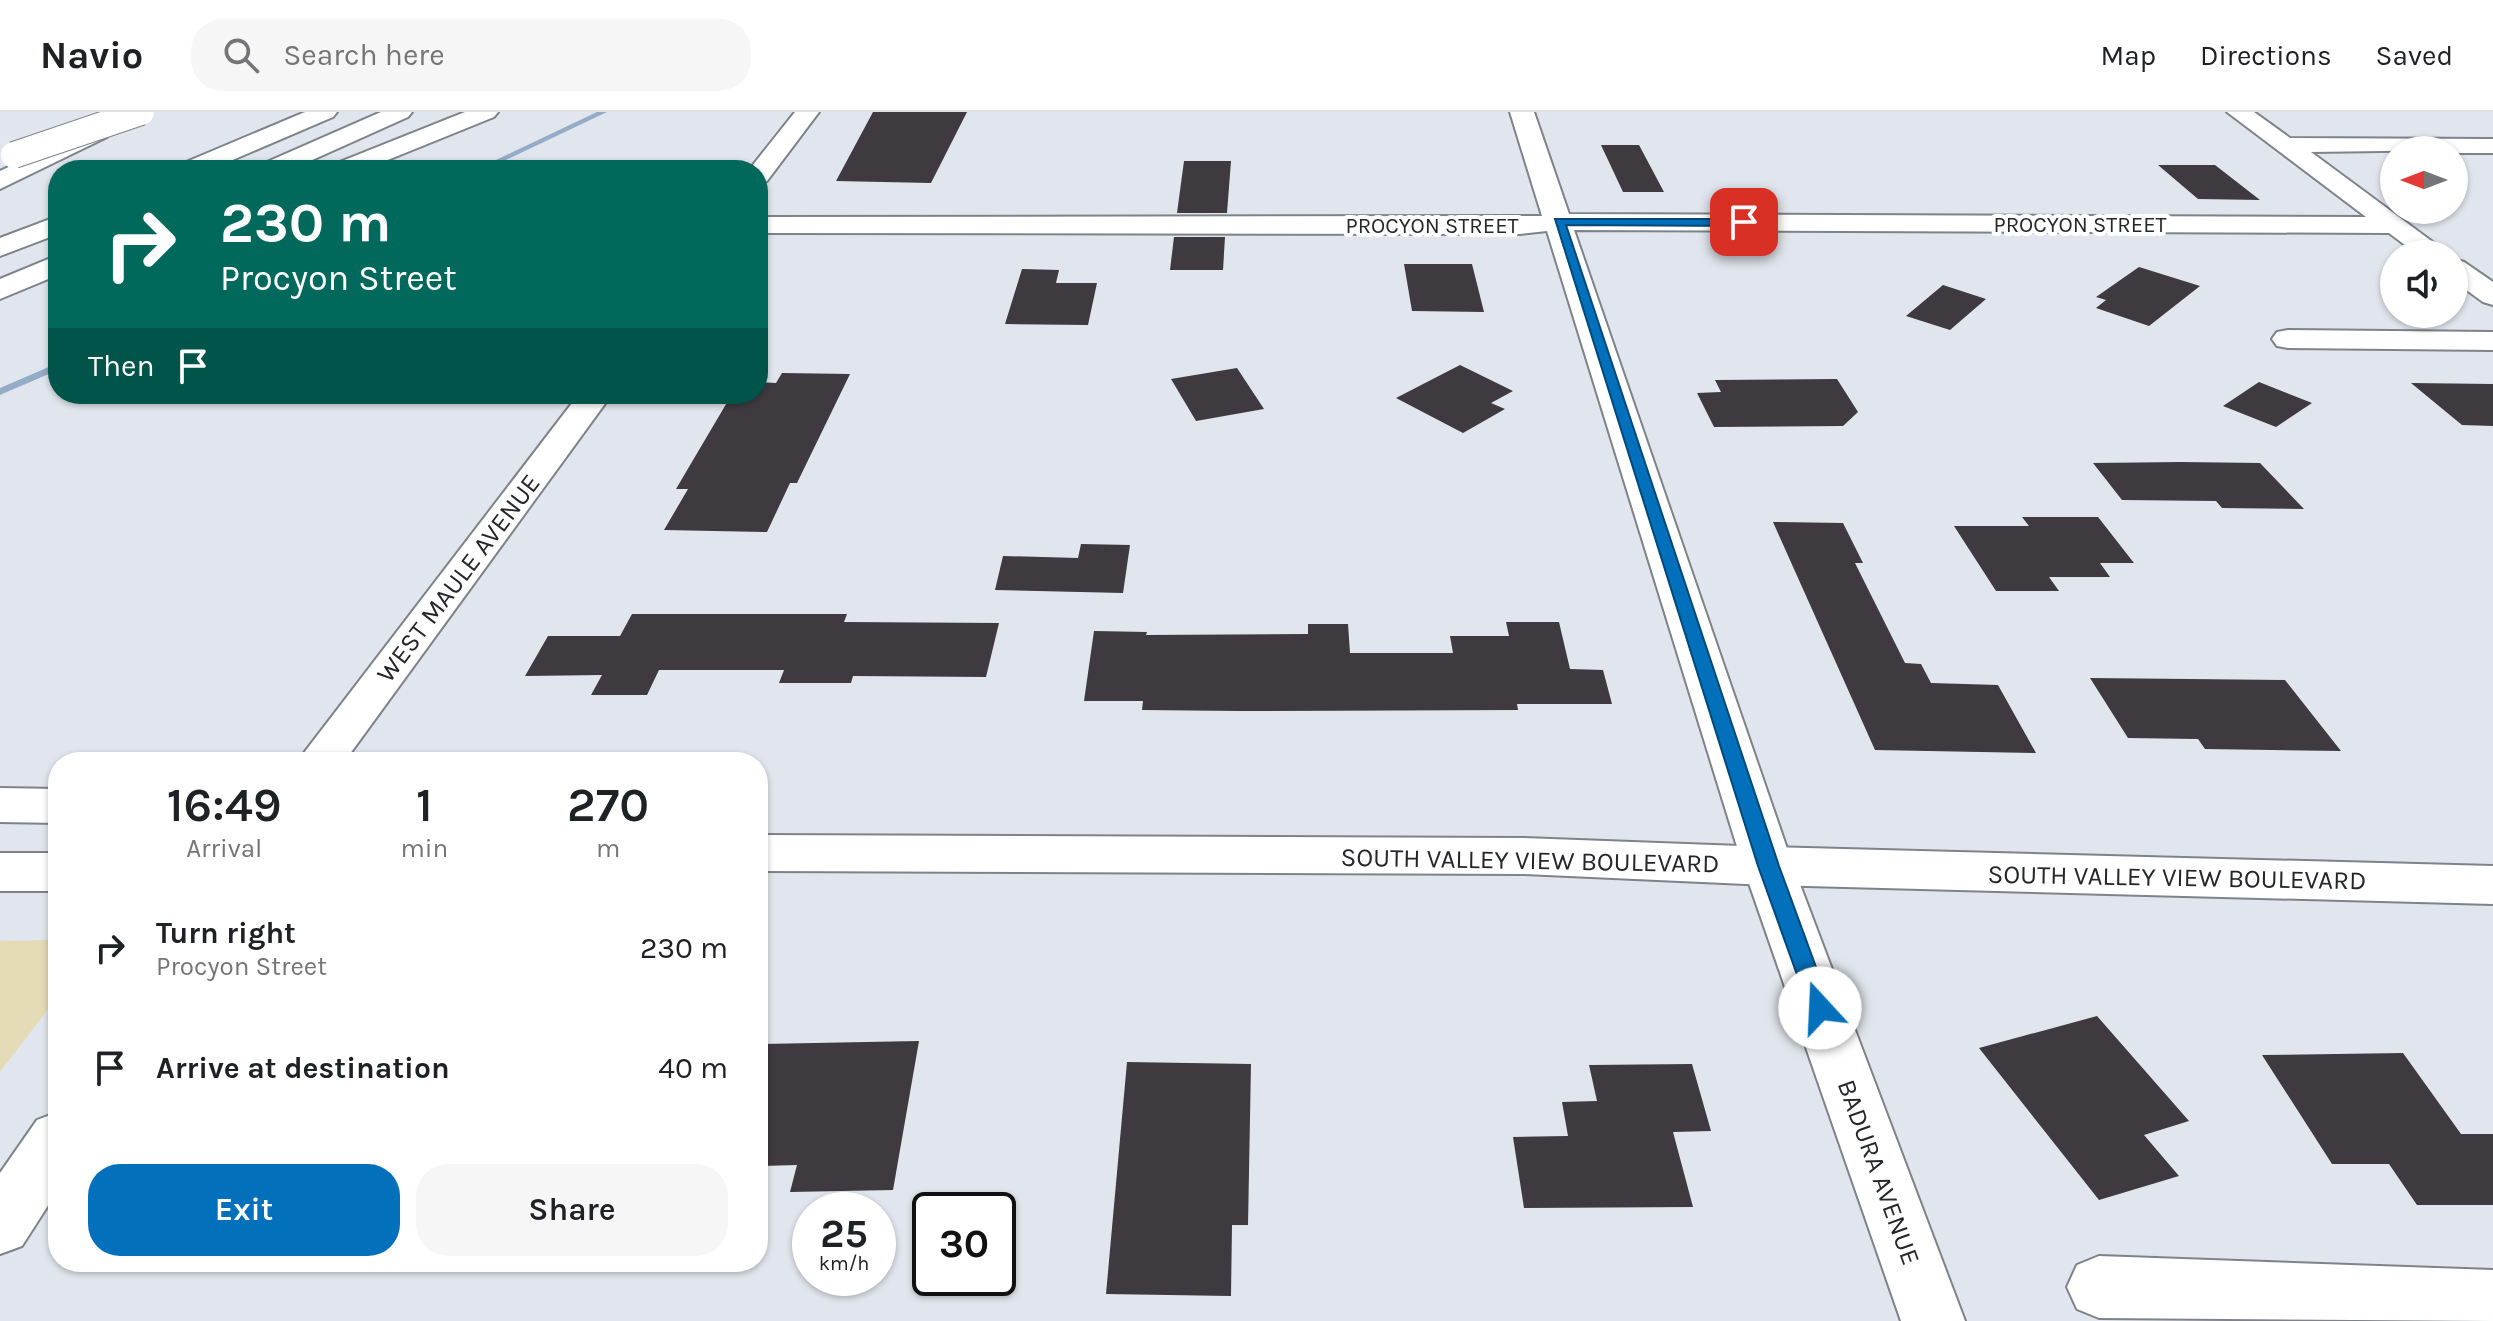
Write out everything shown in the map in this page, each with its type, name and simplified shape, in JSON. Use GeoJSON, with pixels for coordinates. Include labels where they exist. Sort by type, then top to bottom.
{"type":"FeatureCollection","features":[{"type":"Feature","properties":{"kind":"main road"},"geometry":{"type":"LineString","coordinates":[[7,157],[138,112]]}},
{"type":"Feature","properties":{"kind":"main road"},"geometry":{"type":"LineString","coordinates":[[0,181],[138,112]]}},
{"type":"Feature","properties":{"kind":"main road"},"geometry":{"type":"LineString","coordinates":[[212,160],[325,112]]}},
{"type":"Feature","properties":{"kind":"main road"},"geometry":{"type":"LineString","coordinates":[[292,160],[400,112]]}},
{"type":"Feature","properties":{"kind":"main road"},"geometry":{"type":"LineString","coordinates":[[366,160],[486,112]]}},
{"type":"Feature","properties":{"kind":"main road"},"geometry":{"type":"LineString","coordinates":[[768,163],[807,112]]}},
{"type":"Feature","properties":{"kind":"main road","name":"BADURA AVENUE"},"geometry":{"type":"LineString","coordinates":[[1522,112],[1768,866],[1933,1321]]}},
{"type":"Feature","properties":{"kind":"main road"},"geometry":{"type":"LineString","coordinates":[[2239,112],[2415,240]]}},
{"type":"Feature","properties":{"kind":"main road"},"geometry":{"type":"LineString","coordinates":[[2284,145],[2493,146]]}},
{"type":"Feature","properties":{"kind":"main road","name":"PROCYON STREET"},"geometry":{"type":"LineString","coordinates":[[768,225],[1520,226],[1559,222],[2394,225]]}},
{"type":"Feature","properties":{"kind":"main road"},"geometry":{"type":"LineString","coordinates":[[0,248],[48,228]]}},
{"type":"Feature","properties":{"kind":"main road"},"geometry":{"type":"LineString","coordinates":[[0,290],[48,268]]}},
{"type":"Feature","properties":{"kind":"main road"},"geometry":{"type":"LineString","coordinates":[[2468,278],[2493,296]]}},
{"type":"Feature","properties":{"kind":"main road"},"geometry":{"type":"LineString","coordinates":[[0,306],[48,287]]}},
{"type":"Feature","properties":{"kind":"main road"},"geometry":{"type":"LineString","coordinates":[[2288,339],[2493,341]]}},
{"type":"Feature","properties":{"kind":"main road","name":"WEST MAULE AVENUE"},"geometry":{"type":"LineString","coordinates":[[328,752],[588,404]]}},
{"type":"Feature","properties":{"kind":"main road"},"geometry":{"type":"LineString","coordinates":[[0,805],[48,806]]}},
{"type":"Feature","properties":{"kind":"main road","name":"SOUTH VALLEY VIEW BOULEVARD"},"geometry":{"type":"LineString","coordinates":[[768,853],[1524,856],[1768,866],[2493,885]]}},
{"type":"Feature","properties":{"kind":"main road"},"geometry":{"type":"LineString","coordinates":[[0,872],[48,872]]}},
{"type":"Feature","properties":{"kind":"main road"},"geometry":{"type":"LineString","coordinates":[[0,1225],[48,1154]]}},
{"type":"Feature","properties":{"kind":"main road"},"geometry":{"type":"LineString","coordinates":[[2099,1287],[2478,1307]]}},
{"type":"Feature","properties":{"kind":"sand"},"geometry":{"type":"Polygon","coordinates":[[[48,940],[48,1009],[0,1072],[0,941],[48,940]]]}},
{"type":"Feature","properties":{"kind":"building"},"geometry":{"type":"Polygon","coordinates":[[[873,112],[967,112],[931,183],[836,181],[873,112]]]}},
{"type":"Feature","properties":{"kind":"building"},"geometry":{"type":"Polygon","coordinates":[[[1601,145],[1639,145],[1664,192],[1623,192],[1601,145]]]}},
{"type":"Feature","properties":{"kind":"building"},"geometry":{"type":"Polygon","coordinates":[[[1184,161],[1231,161],[1227,213],[1177,213],[1184,161]]]}},
{"type":"Feature","properties":{"kind":"building"},"geometry":{"type":"Polygon","coordinates":[[[2158,165],[2215,165],[2260,200],[2198,199],[2158,165]]]}},
{"type":"Feature","properties":{"kind":"building"},"geometry":{"type":"Polygon","coordinates":[[[1174,237],[1225,237],[1223,270],[1170,270],[1174,237]]]}},
{"type":"Feature","properties":{"kind":"building"},"geometry":{"type":"Polygon","coordinates":[[[1404,264],[1472,264],[1484,312],[1412,311],[1404,264]]]}},
{"type":"Feature","properties":{"kind":"building"},"geometry":{"type":"Polygon","coordinates":[[[2139,267],[2200,286],[2149,326],[2096,308],[2106,300],[2096,297],[2139,267]]]}},
{"type":"Feature","properties":{"kind":"building"},"geometry":{"type":"Polygon","coordinates":[[[1022,269],[1059,270],[1056,283],[1097,283],[1088,325],[1005,324],[1022,269]]]}},
{"type":"Feature","properties":{"kind":"building"},"geometry":{"type":"Polygon","coordinates":[[[1943,285],[1986,299],[1950,330],[1906,316],[1943,285]]]}},
{"type":"Feature","properties":{"kind":"building"},"geometry":{"type":"Polygon","coordinates":[[[1460,365],[1513,391],[1491,403],[1505,409],[1463,433],[1396,398],[1460,365]]]}},
{"type":"Feature","properties":{"kind":"building"},"geometry":{"type":"Polygon","coordinates":[[[1237,368],[1264,409],[1196,421],[1171,379],[1237,368]]]}},
{"type":"Feature","properties":{"kind":"building"},"geometry":{"type":"Polygon","coordinates":[[[782,373],[850,374],[797,483],[790,483],[767,532],[664,530],[688,489],[676,489],[726,404],[768,404],[768,383],[776,383],[782,373]]]}},
{"type":"Feature","properties":{"kind":"building"},"geometry":{"type":"Polygon","coordinates":[[[1837,379],[1858,412],[1843,426],[1714,427],[1697,393],[1721,392],[1715,380],[1837,379]]]}},
{"type":"Feature","properties":{"kind":"building"},"geometry":{"type":"Polygon","coordinates":[[[2259,382],[2312,403],[2276,427],[2223,406],[2259,382]]]}},
{"type":"Feature","properties":{"kind":"building"},"geometry":{"type":"Polygon","coordinates":[[[2411,383],[2493,384],[2493,426],[2462,425],[2411,383]]]}},
{"type":"Feature","properties":{"kind":"building"},"geometry":{"type":"Polygon","coordinates":[[[2093,463],[2260,463],[2304,509],[2222,508],[2216,501],[2122,500],[2093,463]]]}},
{"type":"Feature","properties":{"kind":"building"},"geometry":{"type":"Polygon","coordinates":[[[2022,517],[2098,517],[2134,563],[2100,563],[2110,577],[2049,577],[2059,591],[1996,591],[1954,526],[2029,526],[2022,517]]]}},
{"type":"Feature","properties":{"kind":"building"},"geometry":{"type":"Polygon","coordinates":[[[1773,522],[1843,523],[1863,563],[1855,563],[1905,663],[1921,664],[1931,683],[1998,685],[2036,753],[1875,750],[1773,522]]]}},
{"type":"Feature","properties":{"kind":"building"},"geometry":{"type":"Polygon","coordinates":[[[1081,544],[1130,545],[1123,593],[995,590],[1003,556],[1078,558],[1081,544]]]}},
{"type":"Feature","properties":{"kind":"building"},"geometry":{"type":"Polygon","coordinates":[[[632,614],[847,614],[844,622],[999,623],[986,677],[853,676],[851,683],[779,683],[784,670],[659,670],[647,695],[591,695],[602,675],[525,676],[548,636],[620,636],[632,614]]]}},
{"type":"Feature","properties":{"kind":"building"},"geometry":{"type":"Polygon","coordinates":[[[1506,622],[1559,622],[1570,669],[1603,670],[1612,704],[1517,704],[1518,710],[1238,711],[1142,710],[1143,701],[1084,701],[1094,631],[1147,632],[1146,635],[1308,634],[1308,624],[1348,624],[1350,653],[1453,653],[1450,636],[1509,636],[1506,622]]]}},
{"type":"Feature","properties":{"kind":"building"},"geometry":{"type":"Polygon","coordinates":[[[2090,678],[2285,680],[2341,751],[2205,749],[2198,739],[2128,738],[2090,678]]]}},
{"type":"Feature","properties":{"kind":"building"},"geometry":{"type":"Polygon","coordinates":[[[2097,1016],[2189,1121],[2144,1135],[2179,1176],[2099,1200],[1979,1048],[2097,1016]]]}},
{"type":"Feature","properties":{"kind":"building"},"geometry":{"type":"Polygon","coordinates":[[[919,1041],[893,1190],[790,1192],[797,1165],[768,1166],[768,1044],[919,1041]]]}},
{"type":"Feature","properties":{"kind":"building"},"geometry":{"type":"Polygon","coordinates":[[[2403,1053],[2461,1134],[2493,1134],[2493,1205],[2417,1205],[2389,1164],[2332,1164],[2262,1055],[2403,1053]]]}},
{"type":"Feature","properties":{"kind":"building"},"geometry":{"type":"Polygon","coordinates":[[[1127,1062],[1251,1064],[1248,1225],[1232,1225],[1231,1296],[1106,1294],[1127,1062]]]}},
{"type":"Feature","properties":{"kind":"building"},"geometry":{"type":"Polygon","coordinates":[[[1692,1064],[1711,1131],[1673,1132],[1693,1207],[1524,1208],[1513,1137],[1568,1136],[1562,1102],[1597,1101],[1589,1065],[1692,1064]]]}},
{"type":"Feature","properties":{"kind":"waterway"},"geometry":{"type":"LineString","coordinates":[[500,160],[603,112]]}},
{"type":"Feature","properties":{"kind":"waterway"},"geometry":{"type":"LineString","coordinates":[[0,392],[48,370]]}},
{"type":"Feature","properties":{"kind":"route"},"geometry":{"type":"LineString","coordinates":[[1744,222],[1559,222],[1768,866],[1820,1008]]}}]}
